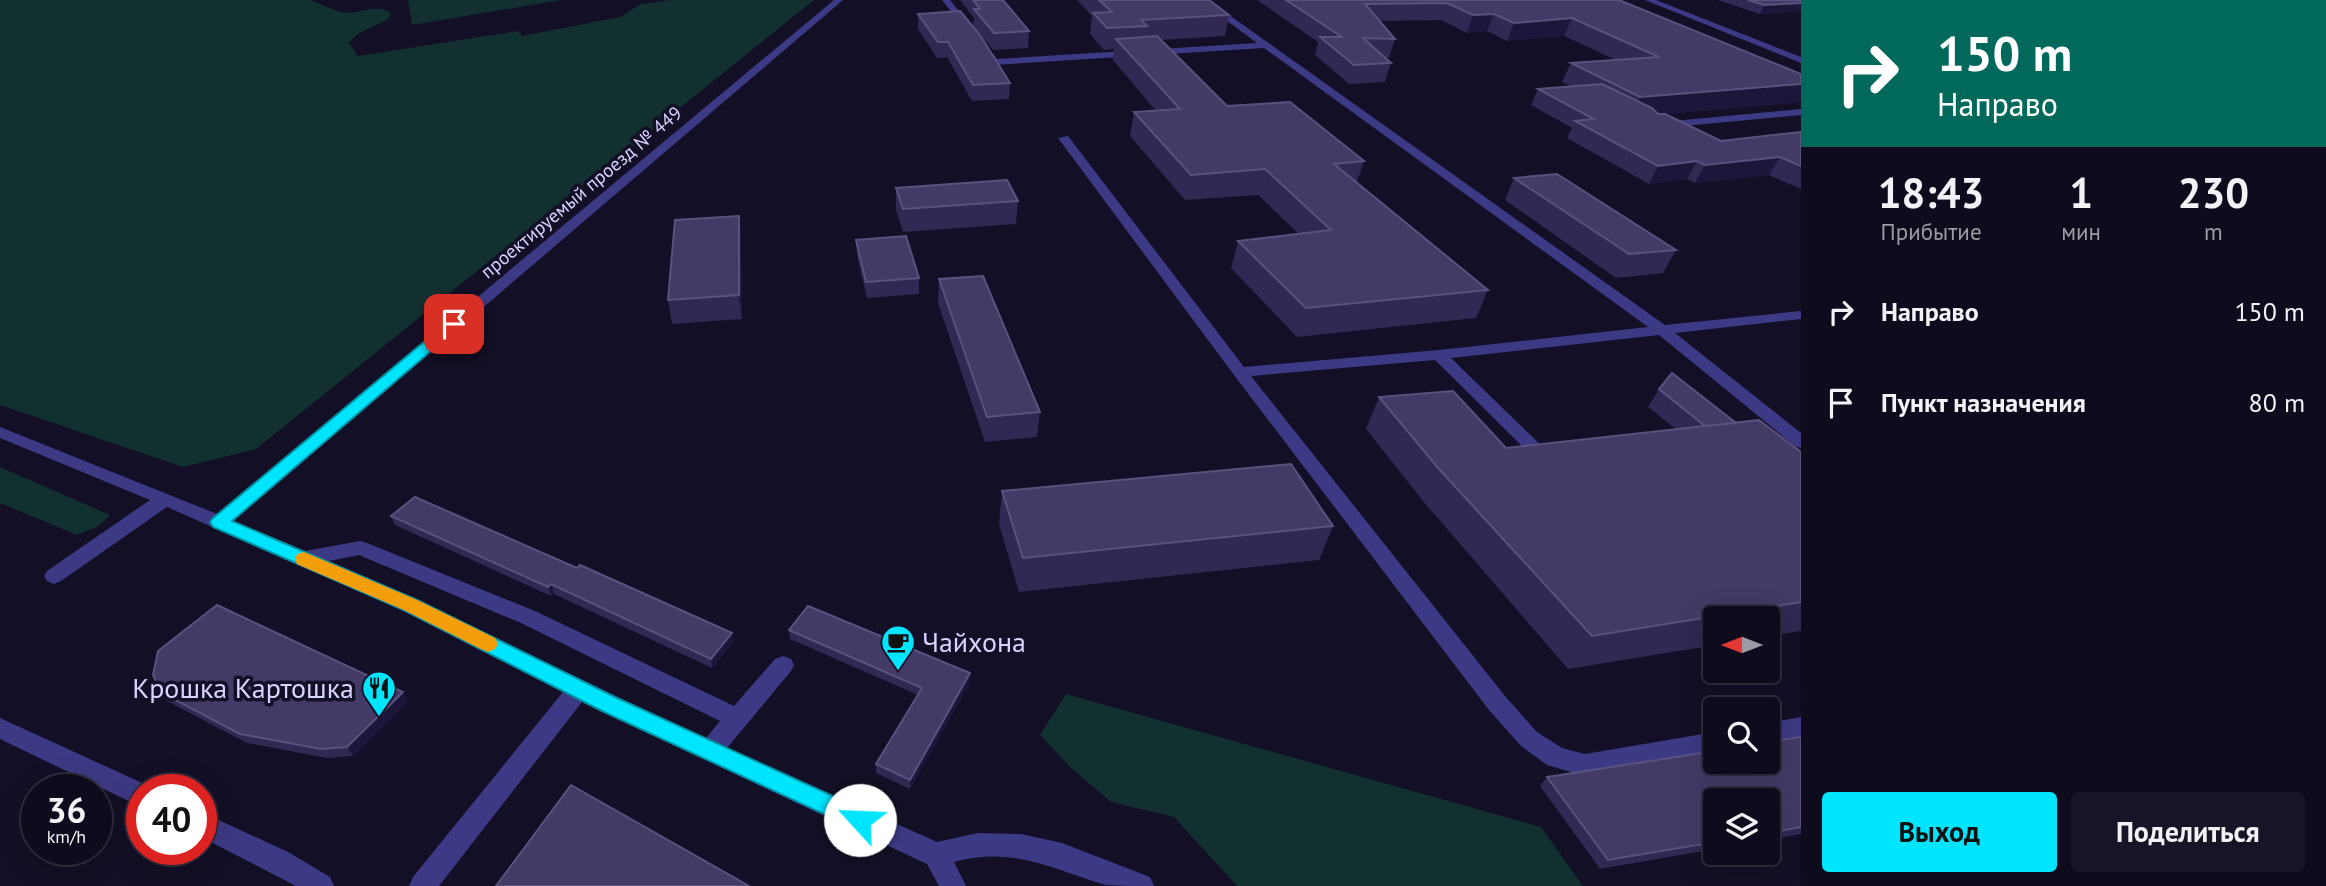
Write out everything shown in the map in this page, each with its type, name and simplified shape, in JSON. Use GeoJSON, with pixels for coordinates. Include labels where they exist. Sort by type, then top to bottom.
{"type":"FeatureCollection","features":[{"type":"Feature","properties":{"kind":"street","name":"проектируемый проезд № 449"},"geometry":{"type":"LineString","coordinates":[[219,522],[839,0]]}},
{"type":"Feature","properties":{"kind":"street"},"geometry":{"type":"LineString","coordinates":[[946,0],[994,62],[1264,45]]}},
{"type":"Feature","properties":{"kind":"street"},"geometry":{"type":"LineString","coordinates":[[1203,0],[1662,330],[1801,442]]}},
{"type":"Feature","properties":{"kind":"street"},"geometry":{"type":"LineString","coordinates":[[1649,0],[1801,61]]}},
{"type":"Feature","properties":{"kind":"street"},"geometry":{"type":"LineString","coordinates":[[1651,126],[1801,111]]}},
{"type":"Feature","properties":{"kind":"street"},"geometry":{"type":"LineString","coordinates":[[1064,138],[1240,372],[1497,703],[1529,739],[1556,757],[1585,765],[1703,744]]}},
{"type":"Feature","properties":{"kind":"street"},"geometry":{"type":"LineString","coordinates":[[1240,372],[1439,355],[1801,315]]}},
{"type":"Feature","properties":{"kind":"street"},"geometry":{"type":"LineString","coordinates":[[1439,355],[1542,456]]}},
{"type":"Feature","properties":{"kind":"street"},"geometry":{"type":"LineString","coordinates":[[0,432],[165,499],[410,605],[579,690],[936,855],[953,886]]}},
{"type":"Feature","properties":{"kind":"street"},"geometry":{"type":"LineString","coordinates":[[54,576],[165,499]]}},
{"type":"Feature","properties":{"kind":"street"},"geometry":{"type":"LineString","coordinates":[[303,559],[360,548],[528,617],[738,719]]}},
{"type":"Feature","properties":{"kind":"street"},"geometry":{"type":"LineString","coordinates":[[710,750],[783,665]]}},
{"type":"Feature","properties":{"kind":"street"},"geometry":{"type":"LineString","coordinates":[[422,886],[579,690]]}},
{"type":"Feature","properties":{"kind":"street"},"geometry":{"type":"LineString","coordinates":[[1780,731],[1801,727]]}},
{"type":"Feature","properties":{"kind":"street"},"geometry":{"type":"LineString","coordinates":[[0,728],[126,787]]}},
{"type":"Feature","properties":{"kind":"street"},"geometry":{"type":"LineString","coordinates":[[217,832],[279,861],[321,886]]}},
{"type":"Feature","properties":{"kind":"street"},"geometry":{"type":"LineString","coordinates":[[936,855],[977,845],[1018,845],[1055,852],[1141,886]]}},
{"type":"Feature","properties":{"kind":"green space"},"geometry":{"type":"Polygon","coordinates":[[[0,0],[309,0],[347,13],[378,9],[391,13],[387,20],[357,34],[349,43],[358,56],[518,31],[522,36],[620,17],[641,4],[671,0],[814,0],[256,449],[183,467],[0,405],[0,0]]]}},
{"type":"Feature","properties":{"kind":"green space"},"geometry":{"type":"Polygon","coordinates":[[[408,0],[561,0],[412,25],[408,0]]]}},
{"type":"Feature","properties":{"kind":"green space"},"geometry":{"type":"Polygon","coordinates":[[[0,467],[110,515],[99,526],[77,535],[0,503],[0,467]]]}},
{"type":"Feature","properties":{"kind":"green space"},"geometry":{"type":"Polygon","coordinates":[[[1066,694],[1541,827],[1583,886],[1237,886],[1174,817],[1111,802],[1070,767],[1040,735],[1066,694]]]}},
{"type":"Feature","properties":{"kind":"building"},"geometry":{"type":"Polygon","coordinates":[[[973,0],[1003,0],[1029,31],[994,33],[974,9],[980,9],[973,0]]]}},
{"type":"Feature","properties":{"kind":"building"},"geometry":{"type":"Polygon","coordinates":[[[1099,0],[1209,0],[1229,15],[1141,20],[1147,26],[1107,28],[1093,13],[1112,12],[1099,0]]]}},
{"type":"Feature","properties":{"kind":"building"},"geometry":{"type":"Polygon","coordinates":[[[1286,0],[1619,0],[1801,74],[1801,84],[1640,97],[1571,63],[1659,57],[1572,18],[1514,23],[1494,14],[1473,15],[1447,3],[1365,4],[1395,39],[1363,38],[1391,63],[1354,65],[1320,37],[1342,37],[1286,0]]]}},
{"type":"Feature","properties":{"kind":"building"},"geometry":{"type":"Polygon","coordinates":[[[1748,0],[1801,0],[1801,3],[1764,5],[1748,0]]]}},
{"type":"Feature","properties":{"kind":"building"},"geometry":{"type":"Polygon","coordinates":[[[960,11],[980,35],[1010,83],[973,85],[948,42],[938,42],[918,14],[960,11]]]}},
{"type":"Feature","properties":{"kind":"building"},"geometry":{"type":"Polygon","coordinates":[[[1157,36],[1227,106],[1290,102],[1364,161],[1334,164],[1488,290],[1306,308],[1238,241],[1331,230],[1265,169],[1191,175],[1134,112],[1180,109],[1116,39],[1157,36]]]}},
{"type":"Feature","properties":{"kind":"building"},"geometry":{"type":"Polygon","coordinates":[[[1602,84],[1652,108],[1658,114],[1665,114],[1721,141],[1801,132],[1801,166],[1780,157],[1705,165],[1697,161],[1658,166],[1575,121],[1594,119],[1538,89],[1602,84]]]}},
{"type":"Feature","properties":{"kind":"building"},"geometry":{"type":"Polygon","coordinates":[[[1557,174],[1676,250],[1629,254],[1514,178],[1557,174]]]}},
{"type":"Feature","properties":{"kind":"building"},"geometry":{"type":"Polygon","coordinates":[[[1007,180],[1018,201],[903,209],[896,188],[1007,180]]]}},
{"type":"Feature","properties":{"kind":"building"},"geometry":{"type":"Polygon","coordinates":[[[739,216],[739,295],[668,300],[675,220],[739,216]]]}},
{"type":"Feature","properties":{"kind":"building"},"geometry":{"type":"Polygon","coordinates":[[[906,236],[919,278],[866,282],[856,240],[906,236]]]}},
{"type":"Feature","properties":{"kind":"building"},"geometry":{"type":"Polygon","coordinates":[[[983,276],[1040,412],[987,417],[939,279],[983,276]]]}},
{"type":"Feature","properties":{"kind":"building"},"geometry":{"type":"Polygon","coordinates":[[[1672,373],[1736,423],[1705,426],[1659,389],[1672,373]]]}},
{"type":"Feature","properties":{"kind":"building"},"geometry":{"type":"Polygon","coordinates":[[[1453,391],[1506,448],[1759,420],[1801,452],[1801,602],[1776,606],[1703,606],[1703,618],[1592,636],[1439,469],[1379,397],[1453,391]]]}},
{"type":"Feature","properties":{"kind":"building"},"geometry":{"type":"Polygon","coordinates":[[[1291,464],[1333,526],[1023,558],[1002,491],[1291,464]]]}},
{"type":"Feature","properties":{"kind":"building"},"geometry":{"type":"Polygon","coordinates":[[[415,497],[577,568],[580,565],[732,633],[711,659],[551,584],[548,587],[391,516],[415,497]]]}},
{"type":"Feature","properties":{"kind":"building"},"geometry":{"type":"Polygon","coordinates":[[[217,605],[403,692],[347,747],[321,749],[240,734],[160,692],[153,675],[158,651],[217,605]]]}},
{"type":"Feature","properties":{"kind":"building"},"geometry":{"type":"Polygon","coordinates":[[[808,606],[970,673],[910,780],[876,764],[922,688],[789,630],[808,606]]]}},
{"type":"Feature","properties":{"kind":"building"},"geometry":{"type":"Polygon","coordinates":[[[1801,737],[1801,827],[1780,831],[1780,788],[1703,788],[1703,844],[1608,860],[1547,777],[1703,753],[1703,774],[1780,774],[1780,740],[1801,737]]]}},
{"type":"Feature","properties":{"kind":"building"},"geometry":{"type":"Polygon","coordinates":[[[571,785],[749,886],[496,886],[571,785]]]}},
{"type":"Feature","properties":{"kind":"slow traffic"},"geometry":{"type":"LineString","coordinates":[[304,559],[410,605],[488,644]]}},
{"type":"Feature","properties":{"kind":"place","name":"Чайхона"},"geometry":{"type":"Point","coordinates":[898,672]}},
{"type":"Feature","properties":{"kind":"place","name":"Крошка Картошка"},"geometry":{"type":"Point","coordinates":[379,718]}},
{"type":"Feature","properties":{"kind":"route"},"geometry":{"type":"LineString","coordinates":[[454,324],[219,522],[410,605],[609,705],[860,820]]}}]}
